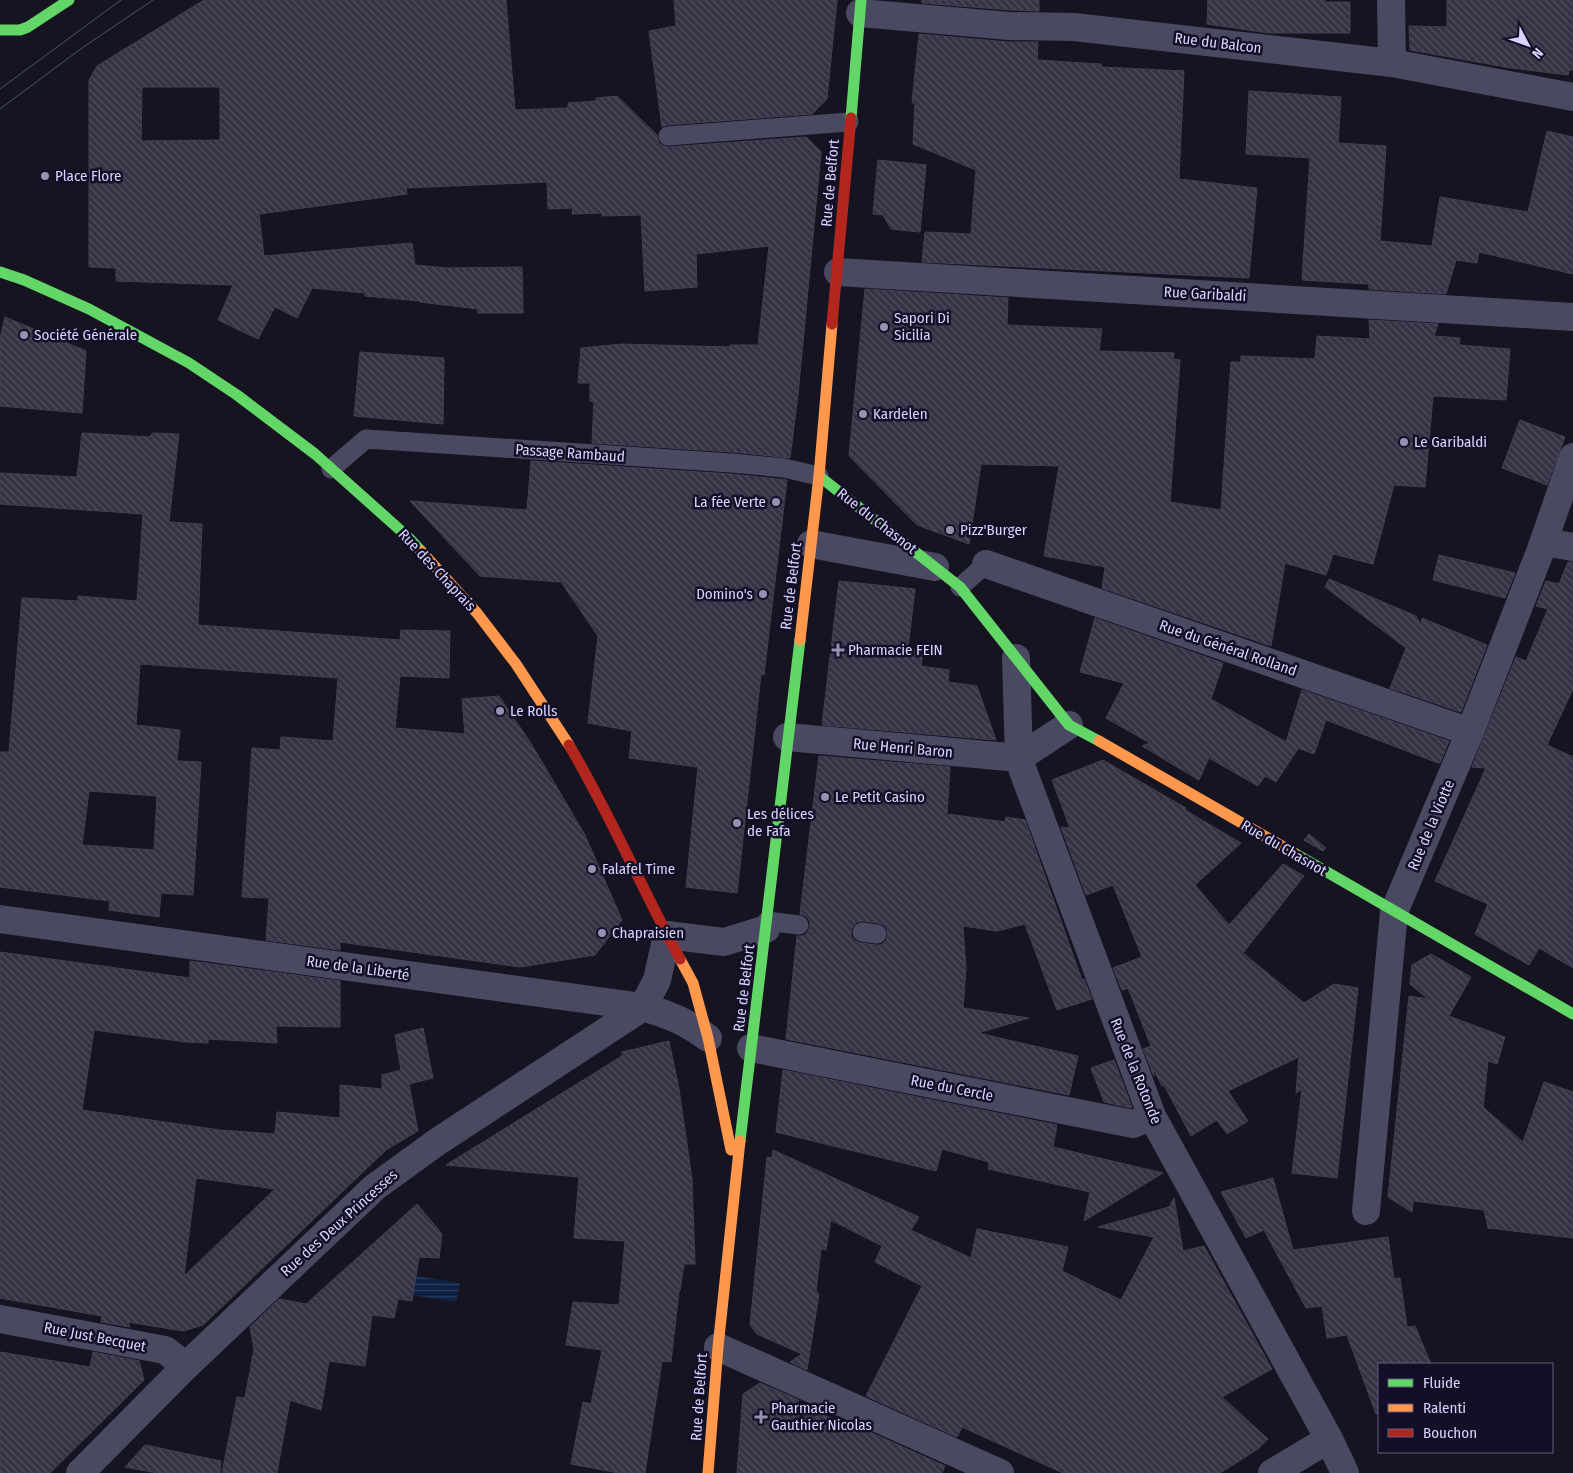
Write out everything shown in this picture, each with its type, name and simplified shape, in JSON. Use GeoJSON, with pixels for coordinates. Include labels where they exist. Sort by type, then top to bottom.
{"type":"FeatureCollection","features":[{"type":"Feature","properties":{"kind":"street"},"geometry":{"type":"LineString","coordinates":[[0,30],[20,30],[28,27],[69,0]]}},
{"type":"Feature","properties":{"kind":"street"},"geometry":{"type":"LineString","coordinates":[[1391,0],[1392,63]]}},
{"type":"Feature","properties":{"kind":"street","name":"Rue du Balcon"},"geometry":{"type":"LineString","coordinates":[[861,6],[1009,26],[1074,27],[1392,63],[1573,97]]}},
{"type":"Feature","properties":{"kind":"street","name":"Rue de Belfort"},"geometry":{"type":"LineString","coordinates":[[708,1473],[718,1347],[736,1173],[819,476],[838,272],[849,122],[861,6]]}},
{"type":"Feature","properties":{"kind":"street","name":"Rue des Chaprais"},"geometry":{"type":"LineString","coordinates":[[0,272],[24,280],[80,305],[190,364],[237,395],[314,454],[409,538],[477,613],[516,664],[558,726],[589,778],[667,935]]}},
{"type":"Feature","properties":{"kind":"street","name":"Rue Garibaldi"},"geometry":{"type":"LineString","coordinates":[[838,272],[1573,317]]}},
{"type":"Feature","properties":{"kind":"street","name":"Rue de la Viotte"},"geometry":{"type":"LineString","coordinates":[[1366,1211],[1394,912],[1470,732],[1544,542],[1573,457]]}},
{"type":"Feature","properties":{"kind":"street","name":"Rue du Chasnot"},"geometry":{"type":"LineString","coordinates":[[819,476],[960,587],[1069,725],[1125,755],[1573,1014]]}},
{"type":"Feature","properties":{"kind":"street"},"geometry":{"type":"LineString","coordinates":[[1544,542],[1573,547]]}},
{"type":"Feature","properties":{"kind":"street","name":"Rue du Chasnot"},"geometry":{"type":"LineString","coordinates":[[811,544],[935,566]]}},
{"type":"Feature","properties":{"kind":"street","name":"Rue du Général Rolland"},"geometry":{"type":"LineString","coordinates":[[986,564],[1470,732]]}},
{"type":"Feature","properties":{"kind":"street"},"geometry":{"type":"LineString","coordinates":[[1016,658],[1019,758]]}},
{"type":"Feature","properties":{"kind":"street"},"geometry":{"type":"LineString","coordinates":[[1019,758],[1069,725]]}},
{"type":"Feature","properties":{"kind":"street","name":"Rue Henri Baron"},"geometry":{"type":"LineString","coordinates":[[787,737],[1019,758]]}},
{"type":"Feature","properties":{"kind":"street","name":"Rue de la Rotonde"},"geometry":{"type":"LineString","coordinates":[[1019,758],[1152,1116],[1329,1439],[1345,1473]]}},
{"type":"Feature","properties":{"kind":"street","name":"Rue de la Liberté"},"geometry":{"type":"LineString","coordinates":[[0,919],[643,1007],[685,1022],[708,1038]]}},
{"type":"Feature","properties":{"kind":"street"},"geometry":{"type":"LineString","coordinates":[[667,935],[724,942],[767,925]]}},
{"type":"Feature","properties":{"kind":"street","name":"Rue de Belfort"},"geometry":{"type":"LineString","coordinates":[[667,935],[693,983],[708,1038],[736,1173]]}},
{"type":"Feature","properties":{"kind":"street","name":"Rue des Deux Princesses"},"geometry":{"type":"LineString","coordinates":[[80,1473],[186,1366],[375,1187],[437,1142],[643,1007],[657,980],[667,935]]}},
{"type":"Feature","properties":{"kind":"street","name":"Rue du Cercle"},"geometry":{"type":"LineString","coordinates":[[751,1048],[1133,1124],[1152,1116]]}},
{"type":"Feature","properties":{"kind":"street","name":"Rue Just Becquet"},"geometry":{"type":"LineString","coordinates":[[0,1319],[165,1350],[186,1366]]}},
{"type":"Feature","properties":{"kind":"street"},"geometry":{"type":"LineString","coordinates":[[718,1347],[1000,1473]]}},
{"type":"Feature","properties":{"kind":"street"},"geometry":{"type":"LineString","coordinates":[[1272,1473],[1329,1439]]}},
{"type":"Feature","properties":{"kind":"lane"},"geometry":{"type":"LineString","coordinates":[[668,136],[849,122]]}},
{"type":"Feature","properties":{"kind":"lane","name":"Passage Rambaud"},"geometry":{"type":"LineString","coordinates":[[331,468],[366,439],[732,463],[784,468],[819,476]]}},
{"type":"Feature","properties":{"kind":"lane"},"geometry":{"type":"LineString","coordinates":[[960,587],[986,564]]}},
{"type":"Feature","properties":{"kind":"lane"},"geometry":{"type":"LineString","coordinates":[[767,925],[799,925]]}},
{"type":"Feature","properties":{"kind":"water"},"geometry":{"type":"Polygon","coordinates":[[[416,1276],[460,1283],[456,1302],[413,1295],[416,1276]]]}},
{"type":"Feature","properties":{"kind":"building"},"geometry":{"type":"Polygon","coordinates":[[[204,0],[506,0],[515,110],[568,108],[568,103],[596,101],[596,98],[617,96],[657,135],[659,143],[668,147],[806,137],[821,152],[798,395],[790,458],[733,452],[592,443],[594,402],[590,401],[590,383],[578,383],[581,348],[622,344],[730,347],[730,345],[758,345],[769,246],[696,254],[697,287],[645,291],[641,215],[602,216],[602,213],[572,214],[573,208],[548,209],[547,182],[406,188],[407,194],[259,214],[264,256],[412,243],[415,265],[447,268],[522,267],[523,313],[478,313],[478,309],[365,296],[365,293],[312,288],[297,318],[275,307],[258,339],[218,320],[233,285],[116,281],[116,268],[89,267],[89,80],[97,66],[204,0]],[[142,87],[141,141],[220,140],[220,87],[142,87]]]}},
{"type":"Feature","properties":{"kind":"building"},"geometry":{"type":"Polygon","coordinates":[[[674,0],[837,0],[827,99],[812,114],[667,125],[662,127],[649,31],[676,26],[674,0]]]}},
{"type":"Feature","properties":{"kind":"building"},"geometry":{"type":"Polygon","coordinates":[[[922,0],[1039,0],[1039,11],[922,3],[922,0]]]}},
{"type":"Feature","properties":{"kind":"building"},"geometry":{"type":"Polygon","coordinates":[[[1208,0],[1325,0],[1325,2],[1350,2],[1350,33],[1269,33],[1207,24],[1208,0]]]}},
{"type":"Feature","properties":{"kind":"building"},"geometry":{"type":"Polygon","coordinates":[[[1447,0],[1573,0],[1573,70],[1569,70],[1568,75],[1511,68],[1410,50],[1409,26],[1447,27],[1447,0]]]}},
{"type":"Feature","properties":{"kind":"building"},"geometry":{"type":"Polygon","coordinates":[[[919,34],[1008,42],[1038,42],[1037,60],[1101,64],[1101,67],[1184,71],[1179,179],[1257,188],[1249,278],[922,262],[925,232],[971,234],[976,170],[913,144],[915,103],[912,103],[919,34]]]}},
{"type":"Feature","properties":{"kind":"building"},"geometry":{"type":"Polygon","coordinates":[[[1249,91],[1341,97],[1338,143],[1386,146],[1380,241],[1432,246],[1440,197],[1528,212],[1547,131],[1573,137],[1573,274],[1479,252],[1477,263],[1456,260],[1446,294],[1369,289],[1369,284],[1302,280],[1310,158],[1246,154],[1249,91]]]}},
{"type":"Feature","properties":{"kind":"building"},"geometry":{"type":"Polygon","coordinates":[[[878,160],[926,165],[920,232],[891,229],[883,215],[873,214],[878,160]]]}},
{"type":"Feature","properties":{"kind":"building"},"geometry":{"type":"Polygon","coordinates":[[[865,289],[1008,298],[1007,325],[1102,329],[1099,351],[1174,353],[1173,359],[1180,360],[1170,502],[1221,510],[1231,362],[1241,362],[1241,356],[1315,359],[1317,336],[1370,339],[1369,320],[1438,324],[1434,336],[1460,338],[1459,345],[1510,349],[1506,400],[1433,396],[1425,487],[1394,485],[1373,564],[1333,554],[1326,575],[1285,563],[1271,646],[1102,588],[1105,567],[1044,556],[1059,466],[981,464],[969,544],[917,525],[849,456],[865,289]]]}},
{"type":"Feature","properties":{"kind":"building"},"geometry":{"type":"Polygon","coordinates":[[[5,317],[86,351],[82,413],[0,406],[0,339],[5,317]]]}},
{"type":"Feature","properties":{"kind":"building"},"geometry":{"type":"Polygon","coordinates":[[[360,352],[444,358],[443,424],[354,416],[360,352]]]}},
{"type":"Feature","properties":{"kind":"building"},"geometry":{"type":"Polygon","coordinates":[[[1520,420],[1565,437],[1547,485],[1502,468],[1520,420]]]}},
{"type":"Feature","properties":{"kind":"building"},"geometry":{"type":"Polygon","coordinates":[[[82,433],[149,437],[153,433],[179,434],[169,522],[202,524],[198,625],[400,640],[401,630],[450,631],[449,678],[400,676],[395,728],[465,734],[462,699],[499,696],[532,745],[585,835],[622,920],[595,955],[520,967],[340,942],[340,950],[266,940],[269,898],[242,897],[252,748],[280,750],[281,737],[333,741],[338,678],[140,664],[136,725],[180,730],[177,761],[201,762],[193,895],[161,893],[159,917],[109,910],[110,901],[0,887],[0,752],[9,752],[22,598],[78,601],[78,596],[137,601],[143,514],[0,504],[0,473],[77,477],[82,433]],[[89,791],[82,845],[154,850],[157,796],[89,791]]]}},
{"type":"Feature","properties":{"kind":"building"},"geometry":{"type":"Polygon","coordinates":[[[531,461],[731,474],[787,480],[764,675],[761,674],[737,893],[686,887],[698,767],[629,758],[632,731],[588,723],[598,636],[561,582],[480,576],[410,501],[527,510],[531,461]]]}},
{"type":"Feature","properties":{"kind":"building"},"geometry":{"type":"Polygon","coordinates":[[[1439,555],[1515,573],[1505,598],[1433,580],[1439,555]]]}},
{"type":"Feature","properties":{"kind":"building"},"geometry":{"type":"Polygon","coordinates":[[[1568,562],[1573,562],[1573,689],[1547,745],[1573,757],[1573,968],[1539,948],[1529,965],[1475,934],[1488,904],[1435,881],[1486,768],[1472,767],[1516,657],[1526,661],[1548,609],[1536,606],[1546,581],[1559,584],[1568,562]]]}},
{"type":"Feature","properties":{"kind":"building"},"geometry":{"type":"Polygon","coordinates":[[[1329,579],[1416,616],[1421,625],[1422,618],[1487,645],[1461,712],[1390,688],[1406,648],[1325,587],[1329,579]]]}},
{"type":"Feature","properties":{"kind":"building"},"geometry":{"type":"Polygon","coordinates":[[[839,581],[915,589],[908,648],[923,651],[921,666],[949,670],[948,682],[977,686],[996,740],[822,725],[839,581]]]}},
{"type":"Feature","properties":{"kind":"building"},"geometry":{"type":"Polygon","coordinates":[[[1095,618],[1223,663],[1211,699],[1286,742],[1302,690],[1449,741],[1440,763],[1438,763],[1326,720],[1314,754],[1295,747],[1298,749],[1276,782],[1265,776],[1258,786],[1209,758],[1199,780],[1142,746],[1150,743],[1106,718],[1124,683],[1080,672],[1095,618]]]}},
{"type":"Feature","properties":{"kind":"building"},"geometry":{"type":"Polygon","coordinates":[[[819,756],[950,767],[947,814],[1005,822],[1006,817],[1025,820],[1082,980],[1084,979],[1092,999],[1057,1010],[1025,924],[997,931],[963,926],[966,969],[963,1008],[1029,1018],[978,1033],[1078,1056],[1069,1095],[786,1039],[797,936],[803,936],[808,932],[810,926],[810,921],[806,916],[800,914],[819,756]],[[857,922],[851,930],[851,936],[855,941],[861,943],[881,945],[886,941],[888,935],[884,925],[857,922]]]}},
{"type":"Feature","properties":{"kind":"building"},"geometry":{"type":"Polygon","coordinates":[[[1103,760],[1186,808],[1185,810],[1241,843],[1195,885],[1229,925],[1283,864],[1304,876],[1243,953],[1304,1003],[1334,984],[1358,988],[1337,1178],[1292,1173],[1302,1089],[1296,1093],[1299,1057],[1228,1091],[1248,1121],[1227,1134],[1217,1120],[1191,1136],[1153,1068],[1154,1076],[1143,1049],[1151,1046],[1128,988],[1122,990],[1113,968],[1142,957],[1113,885],[1086,895],[1061,827],[1070,828],[1052,780],[1103,760]]]}},
{"type":"Feature","properties":{"kind":"building"},"geometry":{"type":"Polygon","coordinates":[[[1309,834],[1326,848],[1323,851],[1304,840],[1309,834]]]}},
{"type":"Feature","properties":{"kind":"building"},"geometry":{"type":"Polygon","coordinates":[[[0,952],[190,978],[190,961],[340,981],[340,1027],[276,1026],[277,1043],[208,1039],[208,1043],[186,1042],[94,1030],[82,1110],[220,1130],[275,1134],[277,1112],[340,1118],[340,1085],[382,1089],[382,1075],[401,1070],[395,1035],[423,1028],[433,1078],[409,1084],[418,1131],[386,1150],[203,1325],[183,1331],[128,1322],[130,1327],[101,1322],[102,1316],[0,1298],[0,952]],[[196,1178],[184,1276],[275,1189],[196,1178]]]}},
{"type":"Feature","properties":{"kind":"building"},"geometry":{"type":"Polygon","coordinates":[[[1431,954],[1471,977],[1449,1016],[1505,1037],[1497,1064],[1488,1061],[1483,1107],[1523,1142],[1544,1082],[1573,1092],[1573,1238],[1488,1228],[1484,1210],[1413,1201],[1412,1212],[1388,1197],[1409,996],[1428,999],[1410,984],[1412,965],[1431,954]]]}},
{"type":"Feature","properties":{"kind":"building"},"geometry":{"type":"Polygon","coordinates":[[[669,1041],[679,1089],[692,1179],[695,1264],[684,1264],[671,1362],[662,1361],[645,1473],[619,1473],[571,1464],[583,1402],[591,1404],[602,1350],[566,1345],[573,1302],[619,1305],[625,1241],[574,1238],[579,1177],[446,1165],[622,1056],[622,1052],[669,1041]]]}},
{"type":"Feature","properties":{"kind":"building"},"geometry":{"type":"Polygon","coordinates":[[[1114,1060],[1131,1108],[1104,1102],[1091,1068],[1114,1060]]]}},
{"type":"Feature","properties":{"kind":"building"},"geometry":{"type":"Polygon","coordinates":[[[783,1070],[1057,1125],[1053,1147],[1163,1173],[1084,1221],[1090,1192],[988,1169],[989,1162],[942,1149],[936,1171],[776,1132],[783,1070]]]}},
{"type":"Feature","properties":{"kind":"building"},"geometry":{"type":"Polygon","coordinates":[[[773,1150],[919,1217],[911,1230],[971,1258],[977,1229],[1068,1247],[1062,1271],[1121,1300],[1154,1237],[1098,1227],[1169,1207],[1174,1198],[1183,1251],[1204,1246],[1272,1369],[1222,1397],[1268,1439],[1258,1449],[1220,1473],[1063,1473],[962,1427],[957,1437],[866,1396],[922,1286],[875,1262],[882,1246],[831,1220],[826,1250],[821,1249],[816,1291],[819,1294],[807,1370],[790,1362],[802,1354],[757,1334],[750,1325],[767,1157],[772,1158],[773,1150]]]}},
{"type":"Feature","properties":{"kind":"building"},"geometry":{"type":"Polygon","coordinates":[[[1273,1178],[1293,1250],[1388,1237],[1394,1279],[1400,1278],[1407,1327],[1415,1326],[1431,1363],[1378,1363],[1378,1414],[1376,1414],[1347,1335],[1327,1338],[1322,1306],[1306,1308],[1264,1230],[1246,1238],[1221,1192],[1273,1178]]]}},
{"type":"Feature","properties":{"kind":"building"},"geometry":{"type":"Polygon","coordinates":[[[417,1204],[442,1234],[439,1258],[419,1257],[412,1301],[398,1299],[394,1318],[372,1315],[365,1366],[329,1361],[321,1410],[290,1400],[277,1473],[222,1473],[237,1397],[245,1398],[254,1349],[250,1327],[279,1299],[306,1304],[417,1204]]]}},
{"type":"Feature","properties":{"kind":"building"},"geometry":{"type":"Polygon","coordinates":[[[0,1352],[90,1367],[93,1352],[139,1361],[144,1380],[50,1473],[0,1473],[0,1352]]]}},
{"type":"Feature","properties":{"kind":"building"},"geometry":{"type":"Polygon","coordinates":[[[760,1383],[799,1400],[798,1403],[801,1404],[798,1423],[800,1424],[807,1407],[851,1427],[852,1424],[945,1466],[942,1473],[737,1473],[743,1394],[760,1383]]]}},
{"type":"Feature","properties":{"kind":"building"},"geometry":{"type":"Polygon","coordinates":[[[145,1445],[221,1461],[220,1473],[157,1473],[125,1467],[145,1445]]]}},
{"type":"Feature","properties":{"kind":"tram line"},"geometry":{"type":"LineString","coordinates":[[0,89],[121,0]]}},
{"type":"Feature","properties":{"kind":"tram line"},"geometry":{"type":"LineString","coordinates":[[0,109],[82,48],[153,0]]}},
{"type":"Feature","properties":{"kind":"traffic: fast"},"geometry":{"type":"LineString","coordinates":[[0,30],[20,30],[28,27],[69,0]]}},
{"type":"Feature","properties":{"kind":"traffic: fast"},"geometry":{"type":"LineString","coordinates":[[851,118],[861,0]]}},
{"type":"Feature","properties":{"kind":"traffic: fast"},"geometry":{"type":"LineString","coordinates":[[0,272],[24,280],[89,309],[189,363],[237,395],[315,454],[421,551]]}},
{"type":"Feature","properties":{"kind":"traffic: fast"},"geometry":{"type":"LineString","coordinates":[[819,476],[960,587],[1069,725],[1099,741]]}},
{"type":"Feature","properties":{"kind":"traffic: fast"},"geometry":{"type":"LineString","coordinates":[[740,1141],[800,640]]}},
{"type":"Feature","properties":{"kind":"traffic: fast"},"geometry":{"type":"LineString","coordinates":[[1294,853],[1573,1014]]}},
{"type":"Feature","properties":{"kind":"traffic: slow"},"geometry":{"type":"LineString","coordinates":[[800,640],[819,476],[832,324]]}},
{"type":"Feature","properties":{"kind":"traffic: slow"},"geometry":{"type":"LineString","coordinates":[[421,551],[477,613],[516,664],[569,745]]}},
{"type":"Feature","properties":{"kind":"traffic: slow"},"geometry":{"type":"LineString","coordinates":[[1099,741],[1294,853]]}},
{"type":"Feature","properties":{"kind":"traffic: slow"},"geometry":{"type":"LineString","coordinates":[[680,959],[693,983],[708,1038],[731,1150]]}},
{"type":"Feature","properties":{"kind":"traffic: slow"},"geometry":{"type":"LineString","coordinates":[[708,1473],[718,1347],[740,1141]]}},
{"type":"Feature","properties":{"kind":"traffic: jam"},"geometry":{"type":"LineString","coordinates":[[832,324],[851,118]]}},
{"type":"Feature","properties":{"kind":"traffic: jam"},"geometry":{"type":"LineString","coordinates":[[569,745],[680,959]]}},
{"type":"Feature","properties":{"kind":"place","name":"Place Flore"},"geometry":{"type":"Point","coordinates":[45,176]}},
{"type":"Feature","properties":{"kind":"place","name":"Sapori Di Sicilia"},"geometry":{"type":"Point","coordinates":[884,327]}},
{"type":"Feature","properties":{"kind":"place","name":"Société Générale"},"geometry":{"type":"Point","coordinates":[24,335]}},
{"type":"Feature","properties":{"kind":"place","name":"Kardelen"},"geometry":{"type":"Point","coordinates":[863,414]}},
{"type":"Feature","properties":{"kind":"place","name":"Le Garibaldi"},"geometry":{"type":"Point","coordinates":[1404,442]}},
{"type":"Feature","properties":{"kind":"place","name":"La fée Verte"},"geometry":{"type":"Point","coordinates":[776,502]}},
{"type":"Feature","properties":{"kind":"place","name":"Pizz'Burger"},"geometry":{"type":"Point","coordinates":[950,530]}},
{"type":"Feature","properties":{"kind":"place","name":"Domino's"},"geometry":{"type":"Point","coordinates":[763,594]}},
{"type":"Feature","properties":{"kind":"place","name":"Pharmacie FEIN"},"geometry":{"type":"Point","coordinates":[838,650]}},
{"type":"Feature","properties":{"kind":"place","name":"Le Rolls"},"geometry":{"type":"Point","coordinates":[500,711]}},
{"type":"Feature","properties":{"kind":"place","name":"Le Petit Casino"},"geometry":{"type":"Point","coordinates":[825,797]}},
{"type":"Feature","properties":{"kind":"place","name":"Les délices de Fafa"},"geometry":{"type":"Point","coordinates":[737,823]}},
{"type":"Feature","properties":{"kind":"place","name":"Falafel Time"},"geometry":{"type":"Point","coordinates":[592,869]}},
{"type":"Feature","properties":{"kind":"place","name":"Chapraisien"},"geometry":{"type":"Point","coordinates":[602,933]}},
{"type":"Feature","properties":{"kind":"place","name":"Pharmacie Gauthier Nicolas"},"geometry":{"type":"Point","coordinates":[761,1417]}}]}
